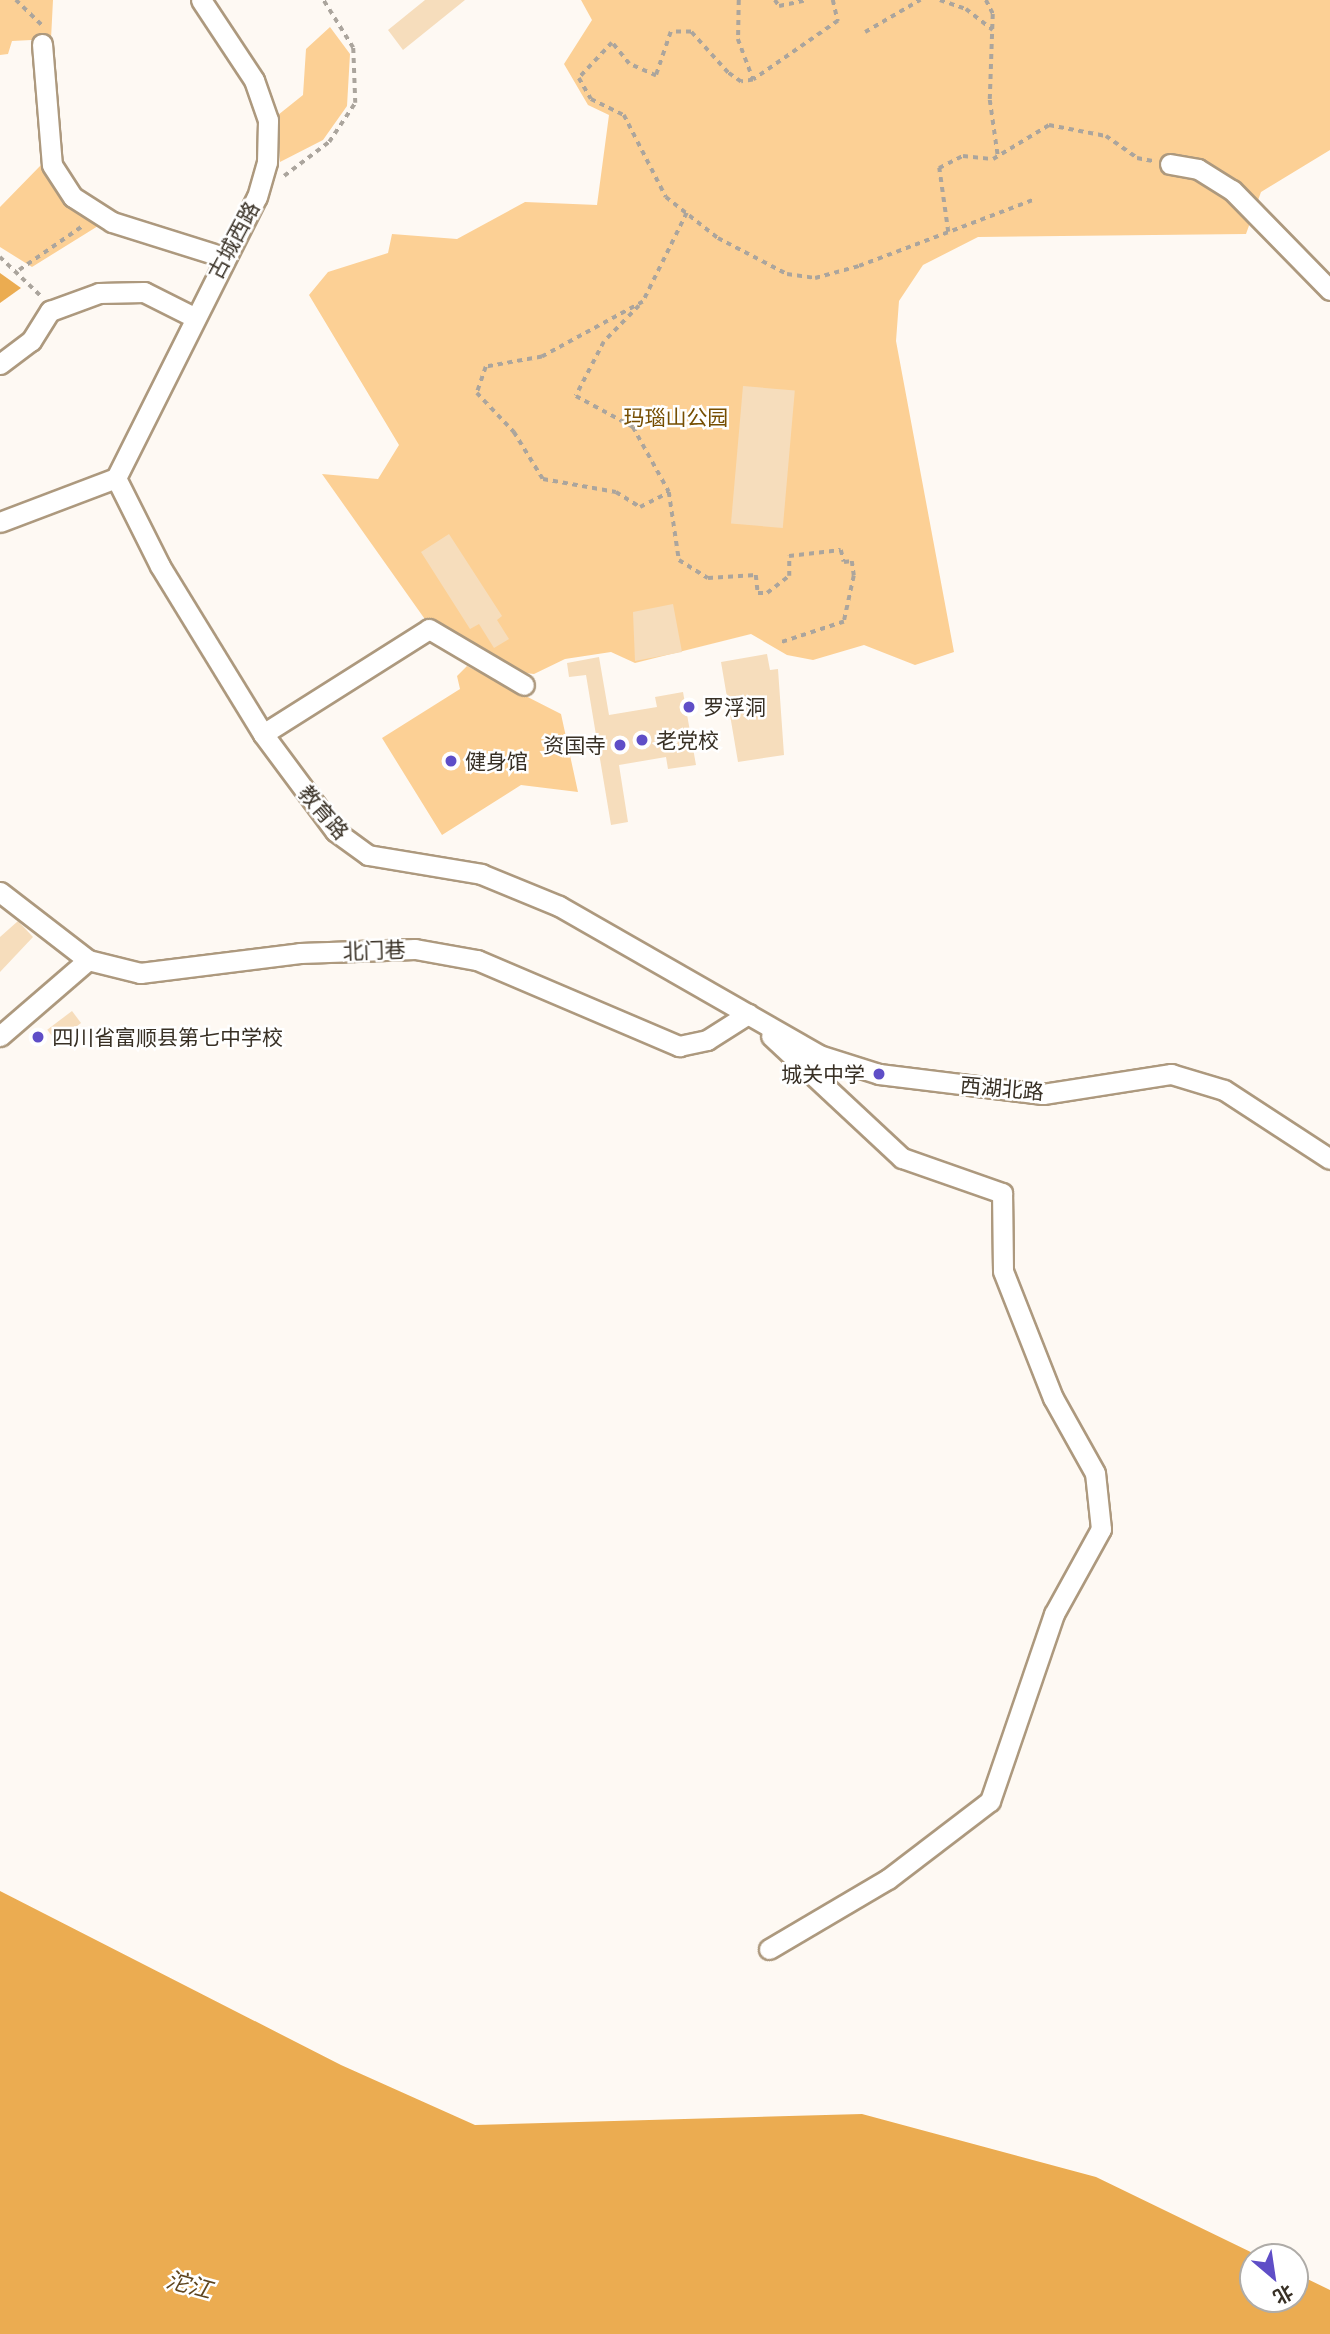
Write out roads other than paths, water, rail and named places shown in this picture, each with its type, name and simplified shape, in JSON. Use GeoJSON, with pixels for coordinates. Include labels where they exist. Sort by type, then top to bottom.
{"type":"FeatureCollection","features":[{"type":"Feature","properties":{"kind":"street","name":"古城西路"},"geometry":{"type":"LineString","coordinates":[[116,478],[192,316],[257,197],[267,162],[268,120],[254,80],[201,0]]}},
{"type":"Feature","properties":{"kind":"street"},"geometry":{"type":"LineString","coordinates":[[42,44],[52,165],[73,197],[97,215],[223,257]]}},
{"type":"Feature","properties":{"kind":"street"},"geometry":{"type":"LineString","coordinates":[[1170,164],[1198,169],[1232,190],[1330,290]]}},
{"type":"Feature","properties":{"kind":"street"},"geometry":{"type":"LineString","coordinates":[[0,364],[31,341],[50,311],[121,289],[144,292],[192,316]]}},
{"type":"Feature","properties":{"kind":"street"},"geometry":{"type":"LineString","coordinates":[[0,522],[116,478]]}},
{"type":"Feature","properties":{"kind":"street","name":"教育路"},"geometry":{"type":"LineString","coordinates":[[116,478],[167,578],[263,734],[335,831],[368,855],[481,874],[559,906],[748,1014]]}},
{"type":"Feature","properties":{"kind":"street"},"geometry":{"type":"LineString","coordinates":[[263,734],[429,629],[524,685]]}},
{"type":"Feature","properties":{"kind":"street","name":"北门巷"},"geometry":{"type":"LineString","coordinates":[[0,892],[89,960],[151,973],[300,953],[415,948],[477,960],[679,1046],[707,1040],[748,1014]]}},
{"type":"Feature","properties":{"kind":"street"},"geometry":{"type":"LineString","coordinates":[[0,1036],[89,960]]}},
{"type":"Feature","properties":{"kind":"street"},"geometry":{"type":"LineString","coordinates":[[748,1014],[901,1158],[1002,1193],[1003,1271],[1053,1398],[1095,1473],[1101,1528],[1054,1614],[990,1801],[888,1879],[769,1949]]}},
{"type":"Feature","properties":{"kind":"street","name":"西湖北路"},"geometry":{"type":"LineString","coordinates":[[748,1014],[819,1055],[879,1074],[1043,1094],[1171,1074],[1224,1090],[1330,1159]]}},
{"type":"Feature","properties":{"kind":"water"},"geometry":{"type":"Polygon","coordinates":[[[0,273],[21,288],[0,303],[0,273]]]}},
{"type":"Feature","properties":{"kind":"water","name":"沱江"},"geometry":{"type":"Polygon","coordinates":[[[0,1891],[341,2065],[475,2125],[862,2114],[1096,2177],[1239,2246],[1239,2313],[1309,2313],[1309,2280],[1330,2290],[1330,2334],[0,2334],[0,1891]]]}},
{"type":"Feature","properties":{"kind":"place","name":"罗浮洞"},"geometry":{"type":"Point","coordinates":[689,707]}},
{"type":"Feature","properties":{"kind":"place","name":"老党校"},"geometry":{"type":"Point","coordinates":[642,740]}},
{"type":"Feature","properties":{"kind":"place","name":"资国寺"},"geometry":{"type":"Point","coordinates":[620,745]}},
{"type":"Feature","properties":{"kind":"place","name":"健身馆"},"geometry":{"type":"Point","coordinates":[451,761]}},
{"type":"Feature","properties":{"kind":"place","name":"四川省富顺县第七中学校"},"geometry":{"type":"Point","coordinates":[38,1037]}},
{"type":"Feature","properties":{"kind":"place","name":"城关中学"},"geometry":{"type":"Point","coordinates":[879,1074]}},
{"type":"Feature","properties":{"kind":"park label","name":"玛瑙山公园"},"geometry":{"type":"Point","coordinates":[676,417]}}]}
